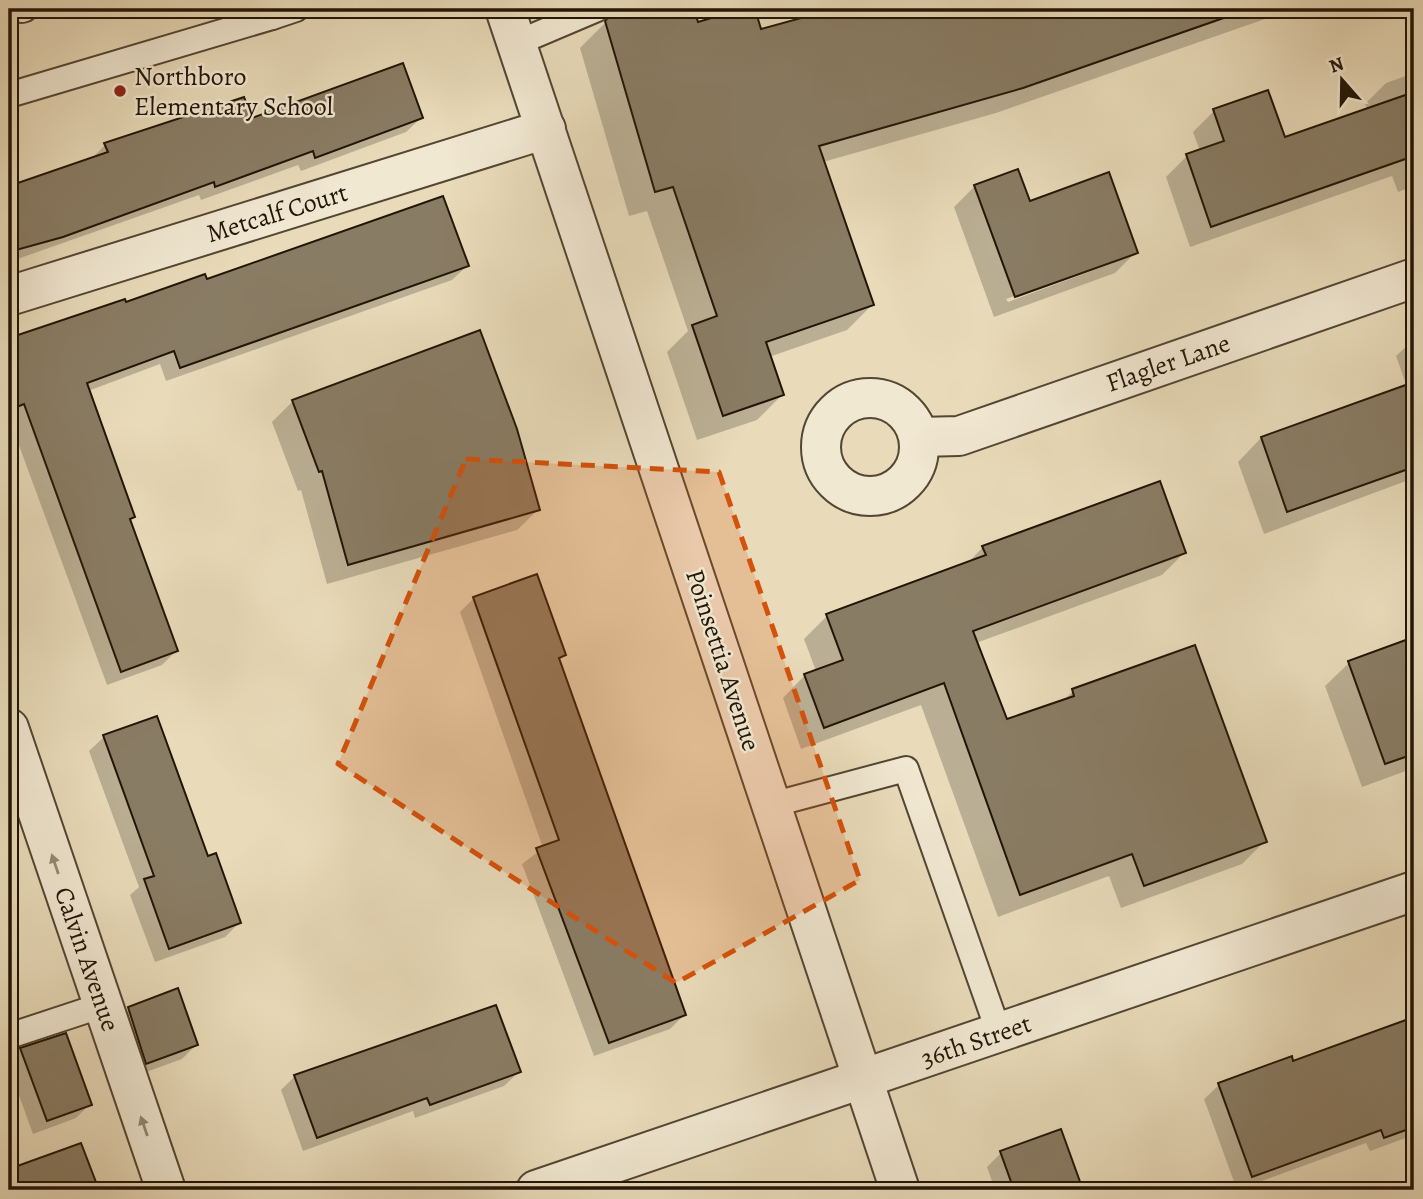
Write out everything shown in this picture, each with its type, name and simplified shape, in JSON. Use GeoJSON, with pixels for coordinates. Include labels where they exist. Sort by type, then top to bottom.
{"type":"FeatureCollection","features":[{"type":"Feature","properties":{"kind":"street","name":"Poinsettia Avenue"},"geometry":{"type":"LineString","coordinates":[[511,26],[900,1190]]}},
{"type":"Feature","properties":{"kind":"street","name":"Metcalf Court"},"geometry":{"type":"LineString","coordinates":[[9,296],[546,129]]}},
{"type":"Feature","properties":{"kind":"street","name":"Flagler Lane"},"geometry":{"type":"LineString","coordinates":[[919,437],[959,436],[1414,278]]}},
{"type":"Feature","properties":{"kind":"street","name":"Calvin Avenue"},"geometry":{"type":"LineString","coordinates":[[9,728],[166,1190]]}},
{"type":"Feature","properties":{"kind":"street","name":"36th Street"},"geometry":{"type":"LineString","coordinates":[[542,1189],[1414,891]]}},
{"type":"Feature","properties":{"kind":"lane"},"geometry":{"type":"LineString","coordinates":[[9,95],[271,13],[296,9]]}},
{"type":"Feature","properties":{"kind":"lane"},"geometry":{"type":"LineString","coordinates":[[511,26],[597,9]]}},
{"type":"Feature","properties":{"kind":"lane"},"geometry":{"type":"LineString","coordinates":[[771,805],[906,769],[999,1033]]}},
{"type":"Feature","properties":{"kind":"lane"},"geometry":{"type":"LineString","coordinates":[[9,1036],[103,1005]]}},
{"type":"Feature","properties":{"kind":"highlighted area"},"geometry":{"type":"Polygon","coordinates":[[[466,459],[719,472],[860,880],[676,983],[338,764],[466,459]]]}},
{"type":"Feature","properties":{"kind":"building"},"geometry":{"type":"Polygon","coordinates":[[[633,9],[694,9],[698,22],[741,9],[755,9],[761,29],[834,9],[1234,9],[1235,14],[1023,88],[819,146],[874,305],[766,342],[784,395],[723,416],[692,325],[717,316],[673,187],[655,192],[605,21],[610,15],[633,9]]]}},
{"type":"Feature","properties":{"kind":"building"},"geometry":{"type":"Polygon","coordinates":[[[403,63],[423,118],[315,158],[313,151],[215,187],[214,182],[63,237],[9,252],[9,186],[108,152],[104,143],[244,97],[252,118],[403,63]]]}},
{"type":"Feature","properties":{"kind":"building"},"geometry":{"type":"Polygon","coordinates":[[[1268,90],[1285,137],[1414,92],[1414,156],[1211,227],[1186,154],[1224,141],[1213,109],[1268,90]]]}},
{"type":"Feature","properties":{"kind":"building"},"geometry":{"type":"Polygon","coordinates":[[[1018,169],[1030,201],[1109,172],[1138,253],[1015,297],[974,185],[1018,169]]]}},
{"type":"Feature","properties":{"kind":"building"},"geometry":{"type":"Polygon","coordinates":[[[443,196],[469,266],[180,368],[174,351],[87,383],[135,517],[130,519],[178,651],[121,672],[24,404],[9,410],[9,338],[205,274],[207,279],[443,196]]]}},
{"type":"Feature","properties":{"kind":"building"},"geometry":{"type":"Polygon","coordinates":[[[480,330],[517,429],[540,510],[348,565],[322,471],[319,472],[292,400],[480,330]]]}},
{"type":"Feature","properties":{"kind":"building"},"geometry":{"type":"Polygon","coordinates":[[[1414,382],[1414,467],[1287,512],[1261,437],[1414,382]]]}},
{"type":"Feature","properties":{"kind":"building"},"geometry":{"type":"Polygon","coordinates":[[[1160,481],[1186,553],[973,631],[1007,719],[1074,696],[1072,689],[1195,645],[1267,842],[1144,886],[1132,854],[1020,895],[944,683],[824,728],[804,674],[843,660],[826,614],[986,555],[982,546],[1160,481]]]}},
{"type":"Feature","properties":{"kind":"building"},"geometry":{"type":"Polygon","coordinates":[[[537,574],[566,655],[559,658],[686,1015],[609,1043],[536,848],[559,840],[473,597],[537,574]]]}},
{"type":"Feature","properties":{"kind":"building"},"geometry":{"type":"Polygon","coordinates":[[[1414,637],[1414,754],[1385,764],[1348,661],[1414,637]]]}},
{"type":"Feature","properties":{"kind":"building"},"geometry":{"type":"Polygon","coordinates":[[[157,716],[208,856],[216,853],[241,923],[169,949],[144,879],[154,876],[103,735],[157,716]]]}},
{"type":"Feature","properties":{"kind":"building"},"geometry":{"type":"Polygon","coordinates":[[[178,988],[198,1045],[146,1064],[128,1007],[178,988]]]}},
{"type":"Feature","properties":{"kind":"building"},"geometry":{"type":"Polygon","coordinates":[[[496,1005],[521,1072],[430,1105],[427,1098],[317,1138],[294,1075],[496,1005]]]}},
{"type":"Feature","properties":{"kind":"building"},"geometry":{"type":"Polygon","coordinates":[[[1414,1017],[1414,1127],[1384,1138],[1381,1130],[1252,1177],[1218,1083],[1292,1056],[1293,1061],[1414,1017]]]}},
{"type":"Feature","properties":{"kind":"building"},"geometry":{"type":"Polygon","coordinates":[[[66,1033],[92,1105],[47,1121],[20,1048],[66,1033]]]}},
{"type":"Feature","properties":{"kind":"building"},"geometry":{"type":"Polygon","coordinates":[[[1061,1129],[1083,1190],[1014,1190],[1000,1151],[1061,1129]]]}},
{"type":"Feature","properties":{"kind":"building"},"geometry":{"type":"Polygon","coordinates":[[[81,1143],[99,1190],[9,1190],[9,1169],[81,1143]]]}},
{"type":"Feature","properties":{"kind":"place","name":"Northboro Elementary School"},"geometry":{"type":"Point","coordinates":[120,91]}}]}
